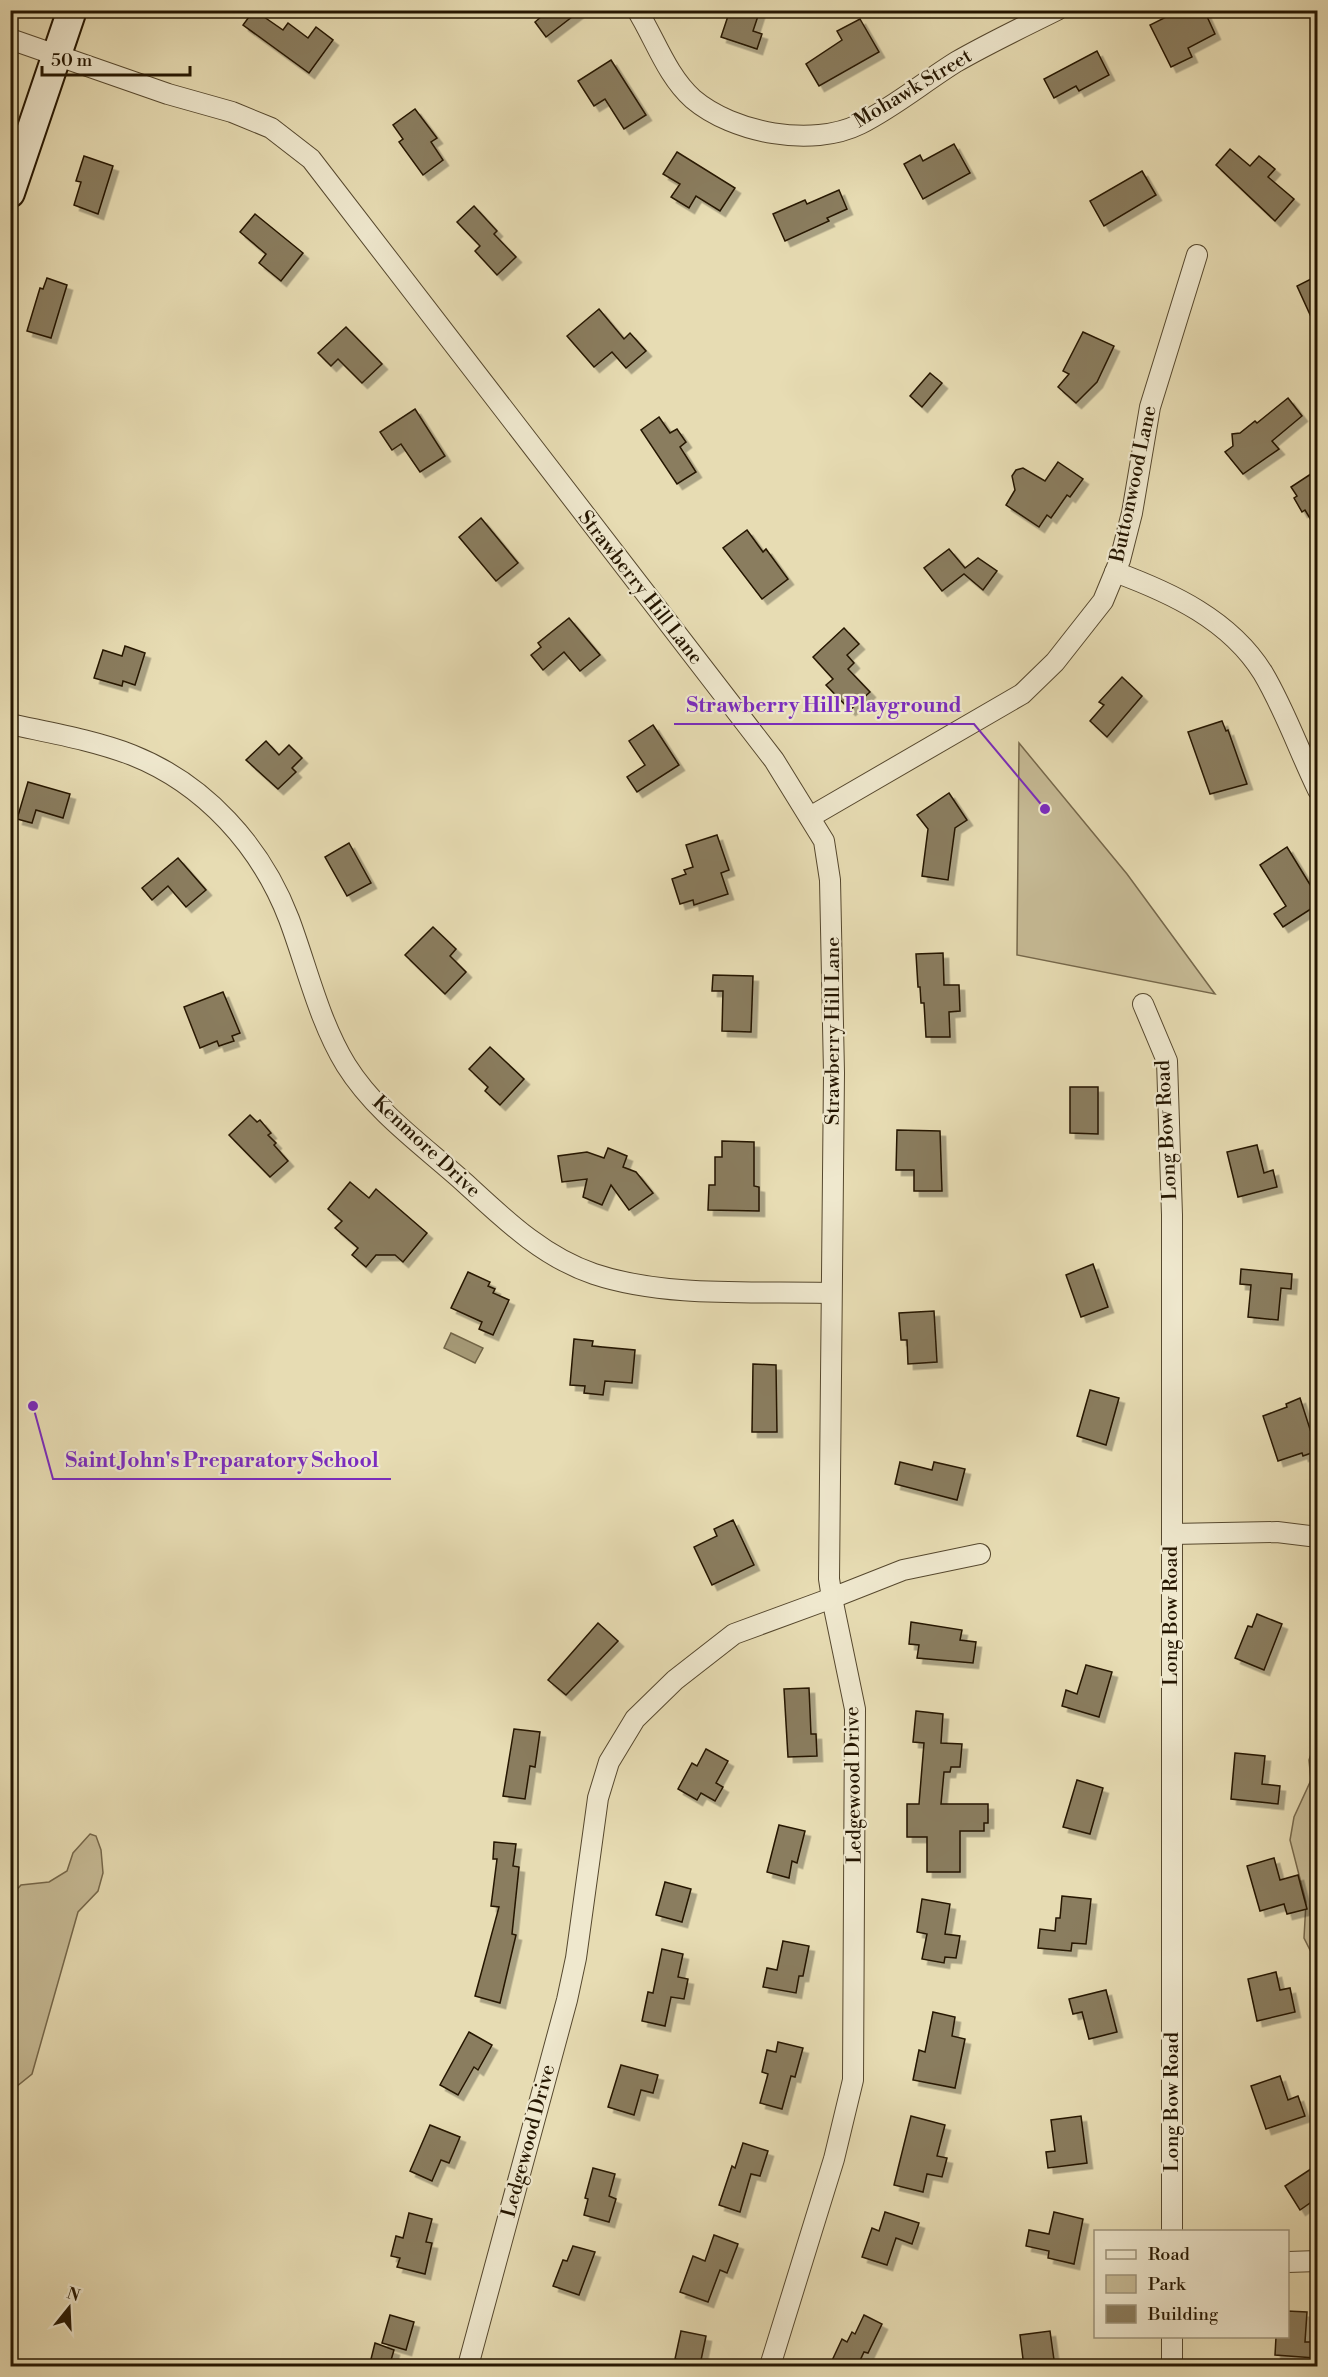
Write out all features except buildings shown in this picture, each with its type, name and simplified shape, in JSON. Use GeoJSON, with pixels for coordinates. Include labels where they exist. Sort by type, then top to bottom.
{"type":"FeatureCollection","features":[{"type":"Feature","properties":{"kind":"street"},"geometry":{"type":"LineString","coordinates":[[10,193],[72,10]]}},
{"type":"Feature","properties":{"kind":"street","name":"Mohawk Street"},"geometry":{"type":"LineString","coordinates":[[637,10],[671,72],[692,98],[724,120],[754,131],[780,134],[824,134],[859,125],[982,47],[1057,10]]}},
{"type":"Feature","properties":{"kind":"street","name":"Strawberry Hill Lane"},"geometry":{"type":"LineString","coordinates":[[10,39],[261,124],[271,128],[311,159],[774,760],[824,841],[830,880],[834,1073],[829,1579],[832,1598]]}},
{"type":"Feature","properties":{"kind":"street","name":"Buttonwood Lane"},"geometry":{"type":"LineString","coordinates":[[810,817],[1022,694],[1055,662],[1096,609],[1115,572],[1132,513],[1150,407],[1197,255]]}},
{"type":"Feature","properties":{"kind":"street"},"geometry":{"type":"LineString","coordinates":[[1115,572],[1173,595],[1220,625],[1236,640],[1263,673],[1317,790]]}},
{"type":"Feature","properties":{"kind":"street","name":"Kenmore Drive"},"geometry":{"type":"LineString","coordinates":[[10,724],[88,741],[133,755],[179,780],[234,827],[258,856],[283,904],[329,1031],[346,1065],[385,1114],[508,1222],[539,1245],[575,1267],[634,1284],[706,1290],[831,1293]]}},
{"type":"Feature","properties":{"kind":"street","name":"Long Bow Road"},"geometry":{"type":"LineString","coordinates":[[1143,1004],[1167,1061],[1172,1215],[1172,2230]]}},
{"type":"Feature","properties":{"kind":"street"},"geometry":{"type":"LineString","coordinates":[[1172,1534],[1277,1532],[1317,1538]]}},
{"type":"Feature","properties":{"kind":"street"},"geometry":{"type":"LineString","coordinates":[[832,1598],[903,1570],[980,1554]]}},
{"type":"Feature","properties":{"kind":"street","name":"Ledgewood Drive"},"geometry":{"type":"LineString","coordinates":[[468,2367],[567,2000],[576,1958],[598,1798],[609,1762],[635,1719],[675,1680],[734,1634],[832,1598],[855,1709],[853,2080],[834,2159],[770,2367]]}},
{"type":"Feature","properties":{"kind":"street"},"geometry":{"type":"LineString","coordinates":[[1289,2262],[1317,2261]]}},
{"type":"Feature","properties":{"kind":"street"},"geometry":{"type":"LineString","coordinates":[[1172,2338],[1172,2367]]}},
{"type":"Feature","properties":{"kind":"green space"},"geometry":{"type":"Polygon","coordinates":[[[1019,743],[1127,874],[1215,994],[1017,955],[1019,743]]]}},
{"type":"Feature","properties":{"kind":"green space"},"geometry":{"type":"Polygon","coordinates":[[[1313,1748],[1317,1749],[1317,1964],[1304,1938],[1306,1902],[1290,1840],[1294,1817],[1311,1780],[1309,1760],[1313,1748]]]}},
{"type":"Feature","properties":{"kind":"green space"},"geometry":{"type":"Polygon","coordinates":[[[90,1834],[96,1836],[101,1850],[103,1873],[98,1891],[78,1912],[32,2074],[11,2091],[11,1896],[21,1885],[49,1882],[67,1871],[73,1853],[90,1834]]]}},
{"type":"Feature","properties":{"kind":"shaded area"},"geometry":{"type":"Polygon","coordinates":[[[451,1333],[483,1348],[475,1363],[444,1348],[451,1333]]]}},
{"type":"Feature","properties":{"kind":"place","name":"Strawberry Hill Playground"},"geometry":{"type":"Point","coordinates":[1045,809]}},
{"type":"Feature","properties":{"kind":"place","name":"Saint John's Preparatory School"},"geometry":{"type":"Point","coordinates":[33,1406]}}]}
